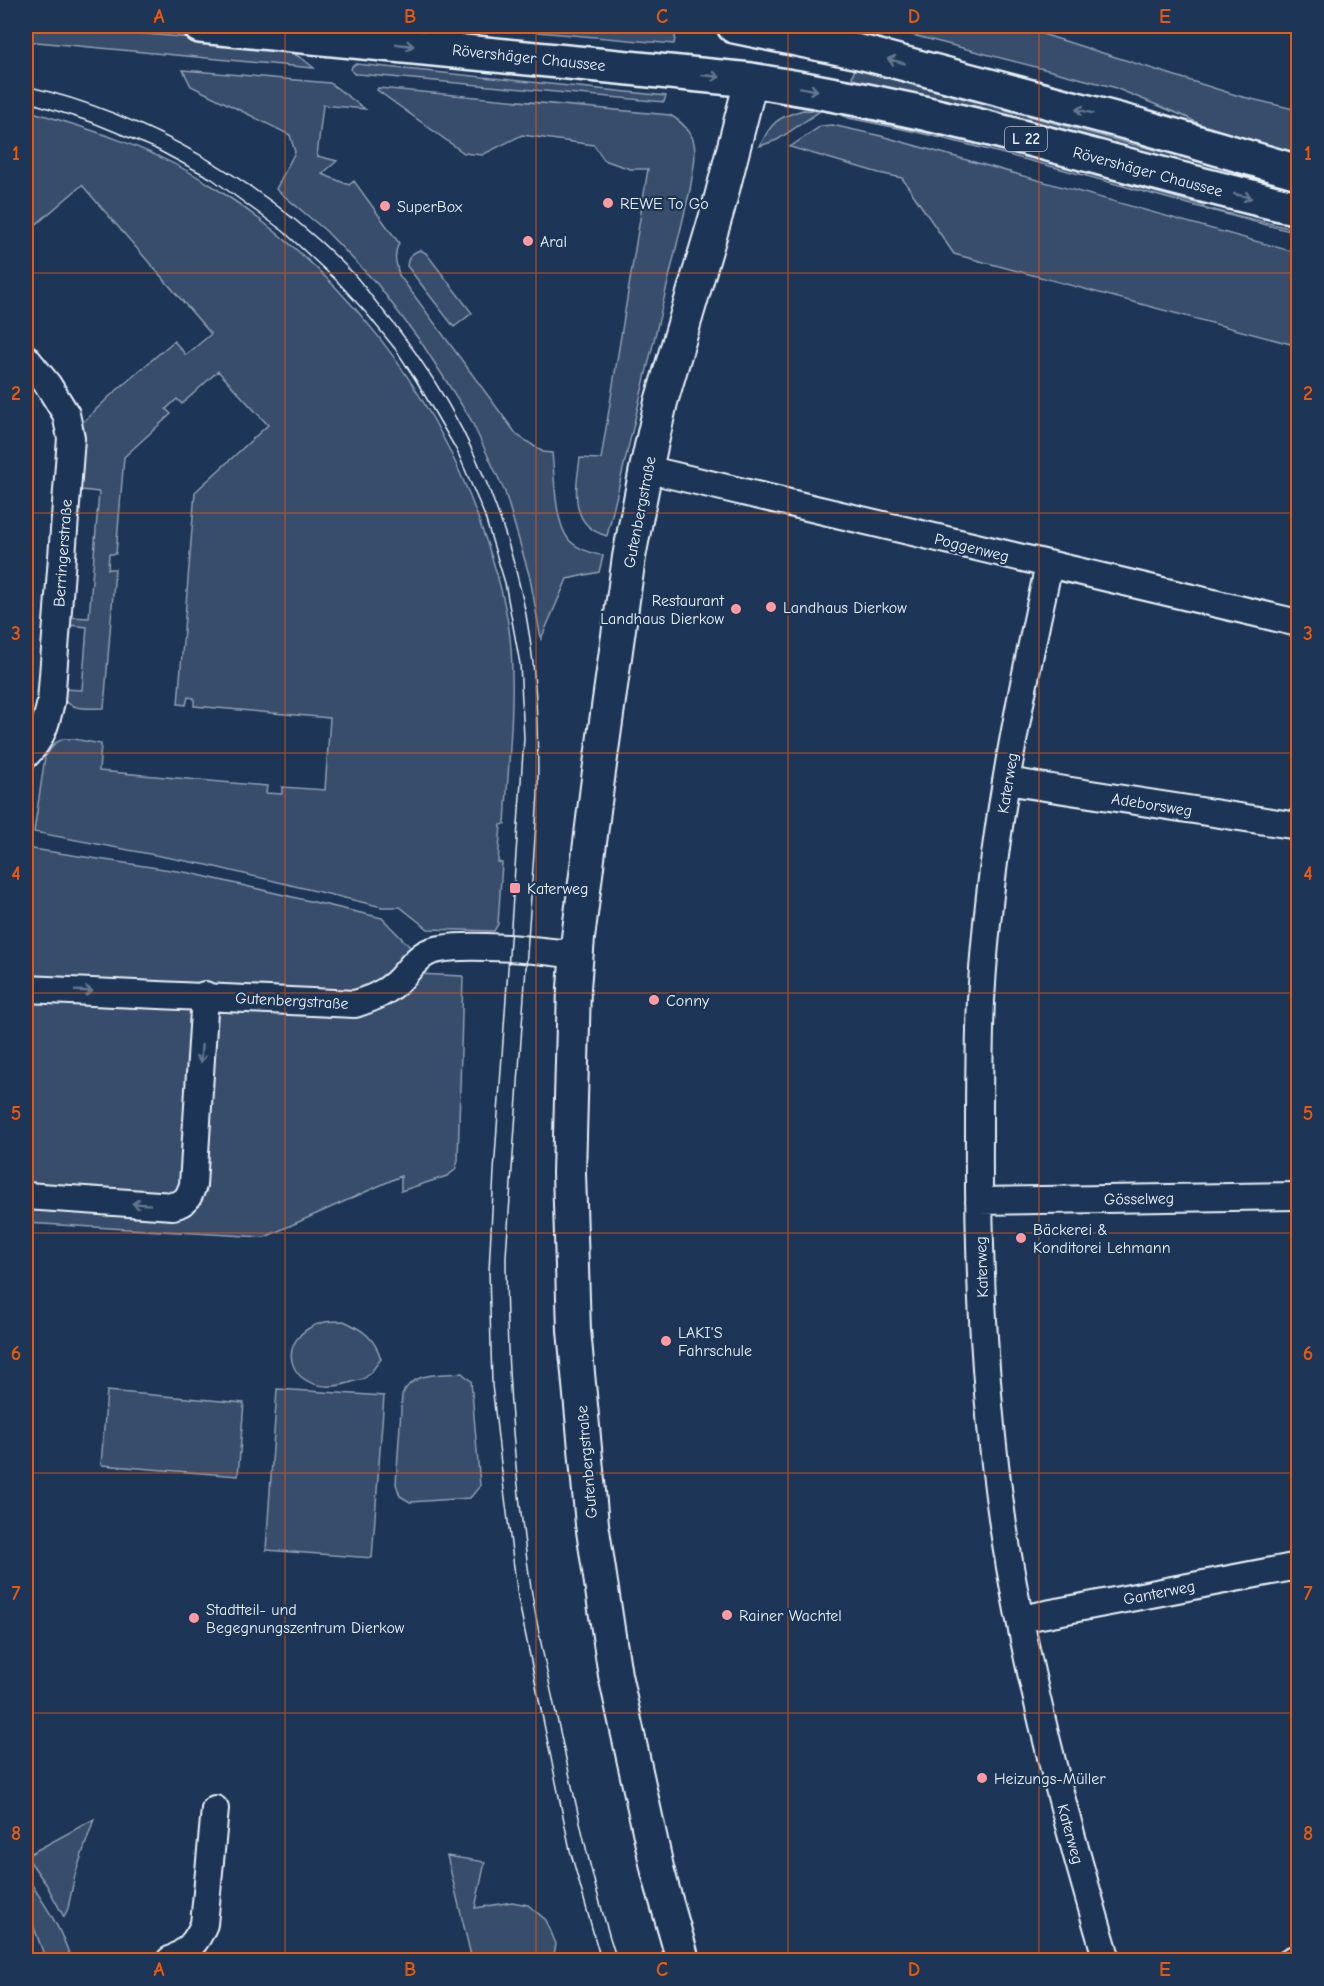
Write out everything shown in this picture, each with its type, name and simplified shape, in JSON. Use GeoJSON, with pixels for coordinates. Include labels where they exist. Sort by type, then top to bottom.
{"type":"FeatureCollection","features":[{"type":"Feature","properties":{"kind":"main road","name":"Rövershäger Chaussee"},"geometry":{"type":"LineString","coordinates":[[200,26],[751,80],[834,93],[964,123],[1213,189],[1299,208]]}},
{"type":"Feature","properties":{"kind":"main road"},"geometry":{"type":"LineString","coordinates":[[751,80],[755,27],[1129,123],[1299,172]]}},
{"type":"Feature","properties":{"kind":"street","name":"Gutenbergstraße"},"geometry":{"type":"LineString","coordinates":[[683,1960],[658,1872],[615,1675],[592,1524],[574,1330],[569,1173],[576,955],[629,557],[646,469],[662,402],[718,209],[751,80]]}},
{"type":"Feature","properties":{"kind":"street","name":"Berringerstraße"},"geometry":{"type":"LineString","coordinates":[[26,358],[48,385],[66,414],[71,438],[51,702],[41,736],[26,755]]}},
{"type":"Feature","properties":{"kind":"street","name":"Poggenweg"},"geometry":{"type":"LineString","coordinates":[[646,469],[1299,623]]}},
{"type":"Feature","properties":{"kind":"street","name":"Katerweg"},"geometry":{"type":"LineString","coordinates":[[1048,565],[1023,681],[1006,781],[991,892],[981,1000],[979,1200],[983,1323],[990,1418],[1004,1527],[1020,1619],[1051,1757],[1107,1960]]}},
{"type":"Feature","properties":{"kind":"street","name":"Adeborsweg"},"geometry":{"type":"LineString","coordinates":[[1006,781],[1299,826]]}},
{"type":"Feature","properties":{"kind":"street","name":"Gutenbergstraße"},"geometry":{"type":"LineString","coordinates":[[26,988],[355,1004],[375,998],[395,984],[425,954],[437,948],[497,948],[576,955]]}},
{"type":"Feature","properties":{"kind":"street"},"geometry":{"type":"LineString","coordinates":[[26,1196],[173,1206],[182,1204],[188,1198],[193,1185],[205,995]]}},
{"type":"Feature","properties":{"kind":"street","name":"Gösselweg"},"geometry":{"type":"LineString","coordinates":[[979,1200],[1299,1196]]}},
{"type":"Feature","properties":{"kind":"street","name":"Ganterweg"},"geometry":{"type":"LineString","coordinates":[[1020,1619],[1299,1566]]}},
{"type":"Feature","properties":{"kind":"street"},"geometry":{"type":"LineString","coordinates":[[170,1960],[192,1946],[204,1924],[214,1809]]}},
{"type":"Feature","properties":{"kind":"street"},"geometry":{"type":"LineString","coordinates":[[1292,1960],[1299,1958]]}},
{"type":"Feature","properties":{"kind":"shaded area"},"geometry":{"type":"Polygon","coordinates":[[[26,26],[58,26],[270,45],[294,54],[314,68],[26,41],[26,26]]]}},
{"type":"Feature","properties":{"kind":"shaded area"},"geometry":{"type":"Polygon","coordinates":[[[469,26],[631,26],[676,32],[674,44],[469,26]]]}},
{"type":"Feature","properties":{"kind":"shaded area"},"geometry":{"type":"Polygon","coordinates":[[[878,26],[1017,26],[1239,96],[1298,110],[1298,172],[1283,168],[1186,117],[1113,87],[878,26]]]}},
{"type":"Feature","properties":{"kind":"shaded area"},"geometry":{"type":"Polygon","coordinates":[[[356,64],[666,96],[664,102],[354,74],[351,70],[356,64]]]}},
{"type":"Feature","properties":{"kind":"shaded area"},"geometry":{"type":"Polygon","coordinates":[[[855,69],[1135,145],[1298,183],[1298,200],[856,83],[852,77],[855,69]]]}},
{"type":"Feature","properties":{"kind":"shaded area"},"geometry":{"type":"Polygon","coordinates":[[[183,70],[330,83],[365,109],[323,105],[317,156],[337,161],[322,174],[349,185],[354,181],[399,243],[396,263],[399,275],[517,435],[543,452],[552,453],[560,522],[569,540],[580,548],[603,556],[599,572],[567,579],[541,639],[530,578],[505,492],[470,418],[423,345],[378,285],[326,231],[276,189],[295,152],[290,135],[191,86],[183,70]]]}},
{"type":"Feature","properties":{"kind":"shaded area"},"geometry":{"type":"Polygon","coordinates":[[[378,88],[670,115],[688,130],[693,139],[695,157],[690,190],[607,536],[594,531],[580,515],[577,504],[577,481],[580,458],[601,459],[648,169],[630,169],[604,160],[594,145],[522,135],[482,155],[464,153],[377,90],[378,88]]]}},
{"type":"Feature","properties":{"kind":"shaded area"},"geometry":{"type":"Polygon","coordinates":[[[26,110],[123,141],[146,151],[214,187],[260,220],[303,255],[342,294],[377,335],[409,379],[437,426],[462,476],[487,543],[501,587],[511,648],[511,736],[505,824],[501,825],[498,862],[502,863],[498,924],[494,931],[428,929],[400,907],[382,907],[207,865],[34,832],[45,757],[55,743],[63,739],[101,744],[99,771],[267,786],[266,793],[282,794],[282,787],[325,790],[330,718],[194,706],[194,698],[188,697],[186,705],[178,704],[195,492],[268,425],[218,371],[182,404],[177,399],[166,409],[171,414],[124,457],[116,554],[109,554],[108,569],[115,569],[104,708],[77,707],[63,699],[63,689],[82,690],[87,627],[69,625],[70,617],[89,618],[99,492],[81,490],[84,437],[82,423],[174,341],[186,355],[211,334],[82,185],[26,233],[26,110]]]}},
{"type":"Feature","properties":{"kind":"shaded area"},"geometry":{"type":"Polygon","coordinates":[[[803,110],[820,111],[777,140],[760,146],[776,122],[787,115],[803,110]]]}},
{"type":"Feature","properties":{"kind":"shaded area"},"geometry":{"type":"Polygon","coordinates":[[[845,112],[941,137],[950,136],[987,145],[1076,169],[1082,175],[929,135],[848,118],[844,116],[845,112]]]}},
{"type":"Feature","properties":{"kind":"shaded area"},"geometry":{"type":"Polygon","coordinates":[[[832,125],[881,136],[1298,253],[1298,346],[954,254],[902,178],[790,147],[821,126],[832,125]]]}},
{"type":"Feature","properties":{"kind":"shaded area"},"geometry":{"type":"Polygon","coordinates":[[[1091,174],[1201,205],[1205,209],[1164,197],[1083,175],[1091,174]]]}},
{"type":"Feature","properties":{"kind":"shaded area"},"geometry":{"type":"Polygon","coordinates":[[[1210,210],[1298,230],[1298,233],[1253,221],[1210,210]]]}},
{"type":"Feature","properties":{"kind":"shaded area"},"geometry":{"type":"Polygon","coordinates":[[[420,250],[426,253],[472,313],[454,327],[407,266],[410,256],[420,250]]]}},
{"type":"Feature","properties":{"kind":"shaded area"},"geometry":{"type":"Polygon","coordinates":[[[26,848],[190,873],[382,918],[412,949],[417,974],[463,976],[458,1161],[455,1170],[447,1176],[401,1191],[401,1176],[265,1237],[26,1223],[26,848]]]}},
{"type":"Feature","properties":{"kind":"shaded area"},"geometry":{"type":"Polygon","coordinates":[[[344,1321],[362,1331],[375,1345],[381,1359],[372,1370],[360,1380],[328,1386],[311,1383],[299,1375],[293,1364],[292,1352],[296,1340],[307,1329],[325,1322],[344,1321]]]}},
{"type":"Feature","properties":{"kind":"shaded area"},"geometry":{"type":"Polygon","coordinates":[[[462,1373],[471,1381],[480,1486],[470,1498],[410,1502],[400,1496],[396,1484],[402,1395],[412,1382],[420,1378],[462,1373]]]}},
{"type":"Feature","properties":{"kind":"shaded area"},"geometry":{"type":"Polygon","coordinates":[[[277,1389],[384,1396],[372,1558],[266,1550],[277,1389]]]}},
{"type":"Feature","properties":{"kind":"shaded area"},"geometry":{"type":"Polygon","coordinates":[[[107,1391],[244,1403],[238,1476],[101,1465],[107,1391]]]}},
{"type":"Feature","properties":{"kind":"shaded area"},"geometry":{"type":"Polygon","coordinates":[[[94,1819],[64,1917],[46,1884],[26,1856],[94,1819]]]}},
{"type":"Feature","properties":{"kind":"shaded area"},"geometry":{"type":"Polygon","coordinates":[[[447,1856],[485,1862],[475,1908],[512,1902],[528,1905],[546,1920],[556,1944],[553,1960],[472,1960],[447,1856]]]}},
{"type":"Feature","properties":{"kind":"shaded area"},"geometry":{"type":"Polygon","coordinates":[[[26,1876],[58,1927],[71,1960],[46,1960],[26,1906],[26,1876]]]}},
{"type":"Feature","properties":{"kind":"tram line"},"geometry":{"type":"LineString","coordinates":[[26,86],[71,98],[115,114],[200,155],[241,180],[280,208],[350,270],[403,335],[447,402],[483,475],[511,551],[526,616],[533,667],[537,718],[538,795],[506,1256],[515,1459],[524,1540],[541,1643],[587,1854],[617,1960]]}},
{"type":"Feature","properties":{"kind":"tram line"},"geometry":{"type":"LineString","coordinates":[[26,101],[91,122],[152,147],[212,179],[283,231],[336,280],[396,350],[457,451],[484,514],[505,583],[520,664],[524,738],[489,1271],[492,1385],[518,1598],[570,1850],[601,1960]]}},
{"type":"Feature","properties":{"kind":"place","name":"REWE To Go"},"geometry":{"type":"Point","coordinates":[608,203]}},
{"type":"Feature","properties":{"kind":"place","name":"SuperBox"},"geometry":{"type":"Point","coordinates":[385,206]}},
{"type":"Feature","properties":{"kind":"place","name":"Aral"},"geometry":{"type":"Point","coordinates":[528,241]}},
{"type":"Feature","properties":{"kind":"place","name":"Landhaus Dierkow"},"geometry":{"type":"Point","coordinates":[771,607]}},
{"type":"Feature","properties":{"kind":"place","name":"Restaurant Landhaus Dierkow"},"geometry":{"type":"Point","coordinates":[736,609]}},
{"type":"Feature","properties":{"kind":"place","name":"Katerweg"},"geometry":{"type":"Point","coordinates":[515,888]}},
{"type":"Feature","properties":{"kind":"place","name":"Conny"},"geometry":{"type":"Point","coordinates":[654,1000]}},
{"type":"Feature","properties":{"kind":"place","name":"Bäckerei & Konditorei Lehmann"},"geometry":{"type":"Point","coordinates":[1021,1238]}},
{"type":"Feature","properties":{"kind":"place","name":"LAKI'S Fahrschule"},"geometry":{"type":"Point","coordinates":[666,1341]}},
{"type":"Feature","properties":{"kind":"place","name":"Rainer Wachtel"},"geometry":{"type":"Point","coordinates":[727,1615]}},
{"type":"Feature","properties":{"kind":"place","name":"Stadtteil- und Begegnungszentrum Dierkow"},"geometry":{"type":"Point","coordinates":[194,1618]}},
{"type":"Feature","properties":{"kind":"place","name":"Heizungs-Müller"},"geometry":{"type":"Point","coordinates":[982,1778]}}]}
